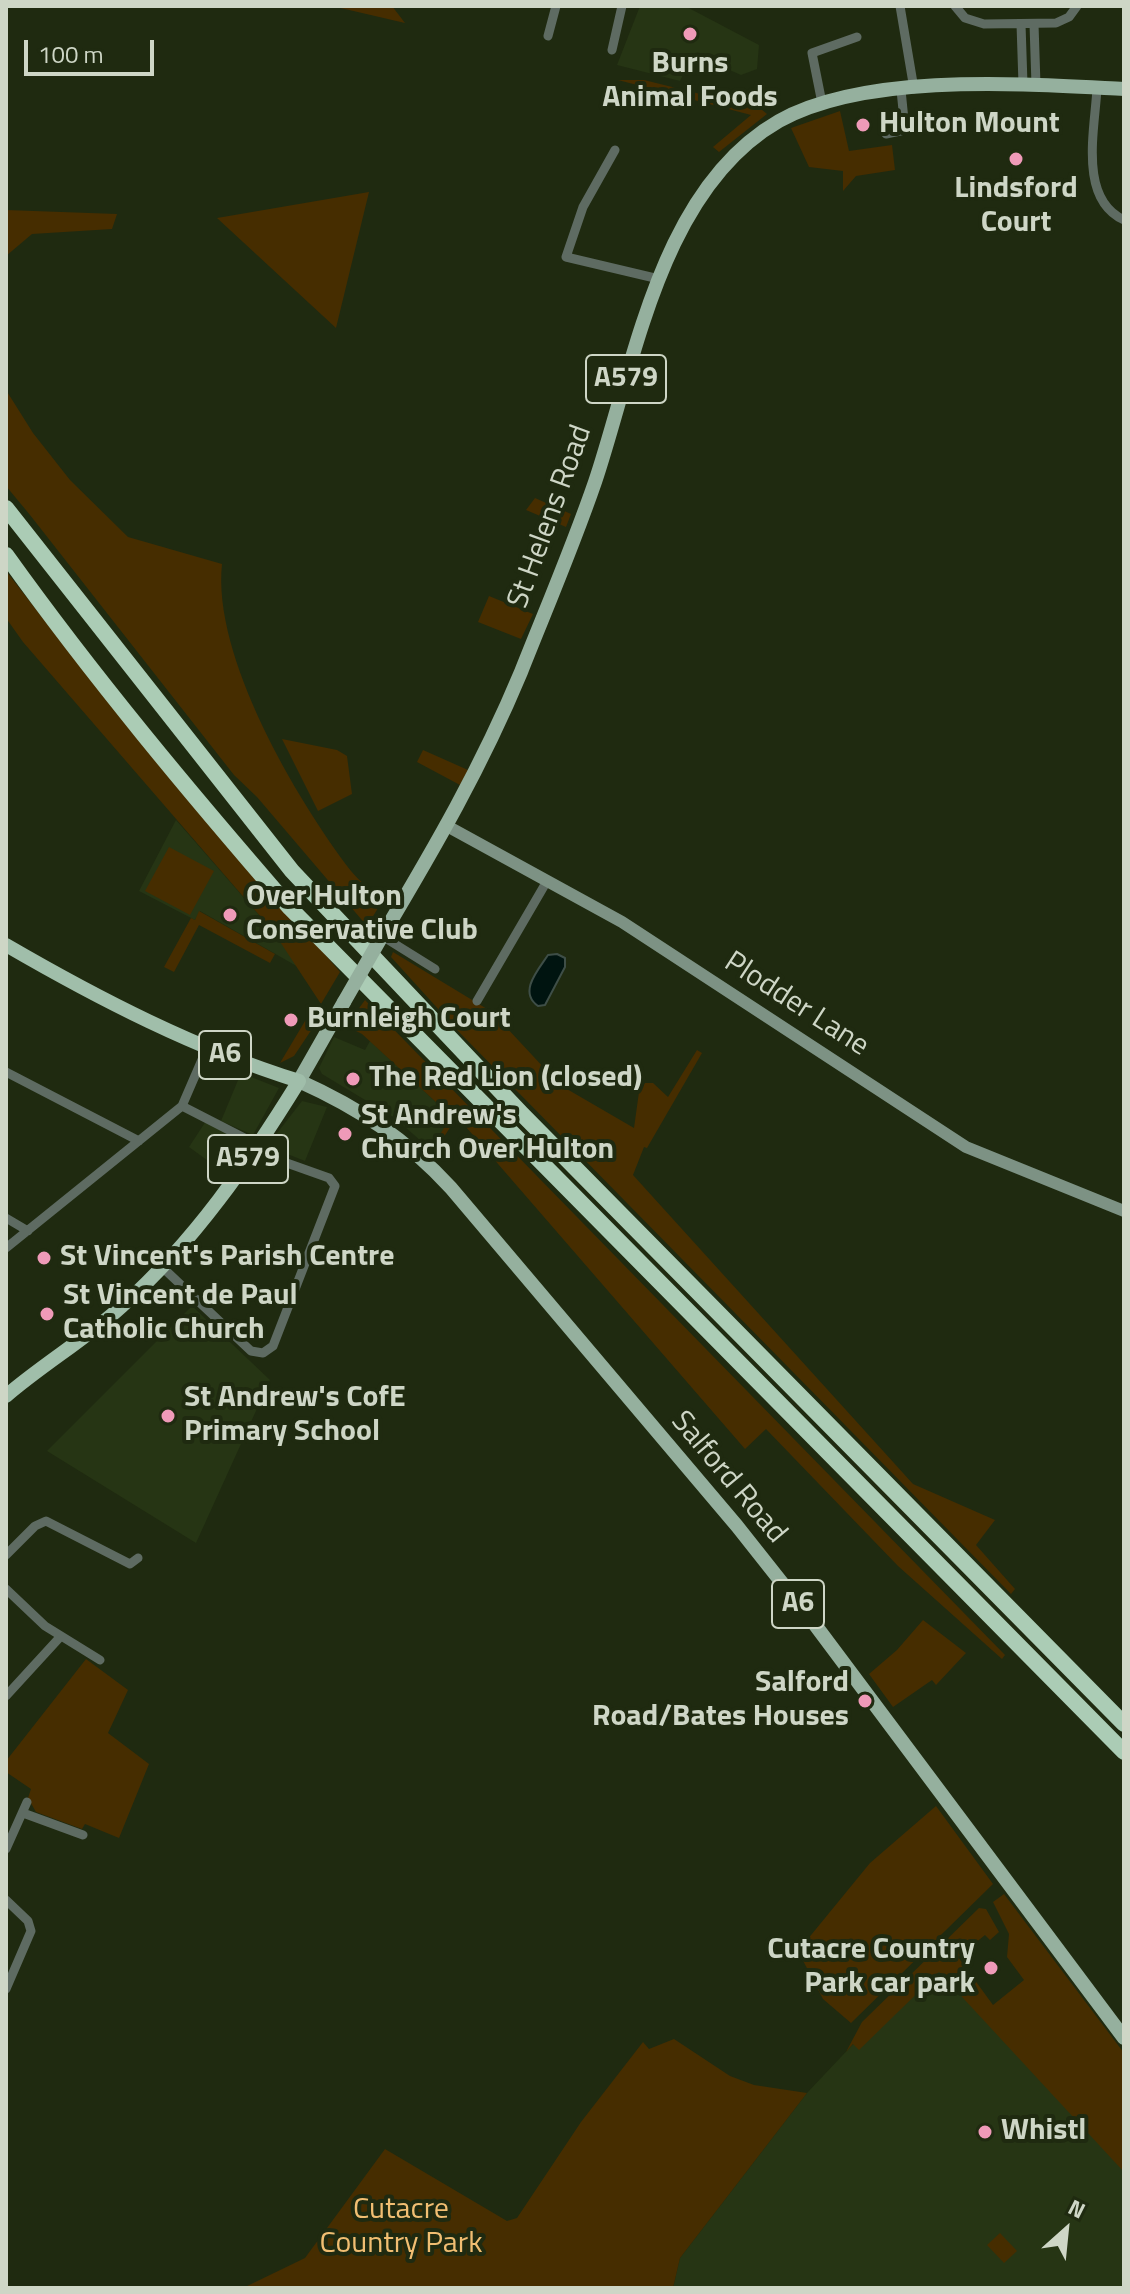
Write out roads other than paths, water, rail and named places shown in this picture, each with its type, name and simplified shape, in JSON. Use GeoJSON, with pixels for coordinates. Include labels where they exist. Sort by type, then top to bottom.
{"type":"FeatureCollection","features":[{"type":"Feature","properties":{"kind":"highway"},"geometry":{"type":"LineString","coordinates":[[6,508],[292,871],[521,1113],[1124,1724]]}},
{"type":"Feature","properties":{"kind":"highway"},"geometry":{"type":"LineString","coordinates":[[6,555],[47,612],[200,805],[290,908],[1124,1752]]}},
{"type":"Feature","properties":{"kind":"highway","name":"A6"},"geometry":{"type":"LineString","coordinates":[[6,945],[102,998],[207,1048],[299,1081]]}},
{"type":"Feature","properties":{"kind":"highway","name":"A579"},"geometry":{"type":"LineString","coordinates":[[6,1396],[108,1319],[162,1267],[213,1208],[299,1081]]}},
{"type":"Feature","properties":{"kind":"main road","name":"St Helens Road"},"geometry":{"type":"LineString","coordinates":[[299,1081],[386,936],[490,745],[578,527],[659,279],[684,224],[730,162],[762,132],[822,103],[979,83],[1124,89]]}},
{"type":"Feature","properties":{"kind":"main road","name":"Plodder Lane"},"geometry":{"type":"LineString","coordinates":[[447,826],[656,944],[966,1147],[1124,1211]]}},
{"type":"Feature","properties":{"kind":"main road","name":"Salford Road"},"geometry":{"type":"LineString","coordinates":[[299,1081],[351,1105],[383,1125],[451,1188],[784,1586],[1124,2038]]}},
{"type":"Feature","properties":{"kind":"street"},"geometry":{"type":"LineString","coordinates":[[548,36],[556,6]]}},
{"type":"Feature","properties":{"kind":"street"},"geometry":{"type":"LineString","coordinates":[[612,50],[622,6]]}},
{"type":"Feature","properties":{"kind":"street"},"geometry":{"type":"LineString","coordinates":[[886,134],[905,130],[908,90],[900,6]]}},
{"type":"Feature","properties":{"kind":"street"},"geometry":{"type":"LineString","coordinates":[[955,6],[974,23],[1021,24],[1063,21],[1077,6]]}},
{"type":"Feature","properties":{"kind":"street"},"geometry":{"type":"LineString","coordinates":[[1021,24],[1029,84]]}},
{"type":"Feature","properties":{"kind":"street"},"geometry":{"type":"LineString","coordinates":[[1029,84],[1034,24]]}},
{"type":"Feature","properties":{"kind":"street"},"geometry":{"type":"LineString","coordinates":[[822,103],[812,53],[857,37]]}},
{"type":"Feature","properties":{"kind":"street"},"geometry":{"type":"LineString","coordinates":[[1097,88],[1095,187],[1108,210],[1124,220]]}},
{"type":"Feature","properties":{"kind":"street"},"geometry":{"type":"LineString","coordinates":[[615,150],[583,207],[566,257],[659,279]]}},
{"type":"Feature","properties":{"kind":"street"},"geometry":{"type":"LineString","coordinates":[[477,1001],[547,881]]}},
{"type":"Feature","properties":{"kind":"street"},"geometry":{"type":"LineString","coordinates":[[386,936],[435,969]]}},
{"type":"Feature","properties":{"kind":"street"},"geometry":{"type":"LineString","coordinates":[[6,1248],[182,1106],[207,1048]]}},
{"type":"Feature","properties":{"kind":"street"},"geometry":{"type":"LineString","coordinates":[[6,1072],[139,1141]]}},
{"type":"Feature","properties":{"kind":"street"},"geometry":{"type":"LineString","coordinates":[[162,1267],[251,1351],[263,1353],[273,1346],[335,1186],[329,1178],[256,1148],[182,1106]]}},
{"type":"Feature","properties":{"kind":"street"},"geometry":{"type":"LineString","coordinates":[[6,1218],[28,1231]]}},
{"type":"Feature","properties":{"kind":"street"},"geometry":{"type":"LineString","coordinates":[[6,1555],[35,1526],[46,1521],[130,1564],[138,1558]]}},
{"type":"Feature","properties":{"kind":"street"},"geometry":{"type":"LineString","coordinates":[[6,1589],[61,1636],[100,1660]]}},
{"type":"Feature","properties":{"kind":"street"},"geometry":{"type":"LineString","coordinates":[[6,1696],[61,1636]]}},
{"type":"Feature","properties":{"kind":"street"},"geometry":{"type":"LineString","coordinates":[[6,1849],[25,1808],[83,1835]]}},
{"type":"Feature","properties":{"kind":"street"},"geometry":{"type":"LineString","coordinates":[[6,1900],[28,1921],[31,1931],[6,1989]]}},
{"type":"Feature","properties":{"kind":"place","name":"Burns Animal Foods"},"geometry":{"type":"Point","coordinates":[690,34]}},
{"type":"Feature","properties":{"kind":"place","name":"Hulton Mount"},"geometry":{"type":"Point","coordinates":[863,125]}},
{"type":"Feature","properties":{"kind":"place","name":"Lindsford Court"},"geometry":{"type":"Point","coordinates":[1016,159]}},
{"type":"Feature","properties":{"kind":"place","name":"Over Hulton Conservative Club"},"geometry":{"type":"Point","coordinates":[230,915]}},
{"type":"Feature","properties":{"kind":"place","name":"Burnleigh Court"},"geometry":{"type":"Point","coordinates":[291,1020]}},
{"type":"Feature","properties":{"kind":"place","name":"The Red Lion (closed)"},"geometry":{"type":"Point","coordinates":[353,1079]}},
{"type":"Feature","properties":{"kind":"place","name":"St Andrew's Church Over Hulton"},"geometry":{"type":"Point","coordinates":[345,1134]}},
{"type":"Feature","properties":{"kind":"place","name":"St Vincent's Parish Centre"},"geometry":{"type":"Point","coordinates":[44,1258]}},
{"type":"Feature","properties":{"kind":"place","name":"St Vincent de Paul Catholic Church"},"geometry":{"type":"Point","coordinates":[47,1314]}},
{"type":"Feature","properties":{"kind":"place","name":"St Andrew's CofE Primary School"},"geometry":{"type":"Point","coordinates":[168,1416]}},
{"type":"Feature","properties":{"kind":"place","name":"Salford Road/Bates Houses"},"geometry":{"type":"Point","coordinates":[865,1701]}},
{"type":"Feature","properties":{"kind":"place","name":"Cutacre Country Park car park"},"geometry":{"type":"Point","coordinates":[991,1968]}},
{"type":"Feature","properties":{"kind":"place","name":"Whistl"},"geometry":{"type":"Point","coordinates":[985,2132]}},
{"type":"Feature","properties":{"kind":"park label","name":"Cutacre Country Park"},"geometry":{"type":"Point","coordinates":[401,2228]}}]}
